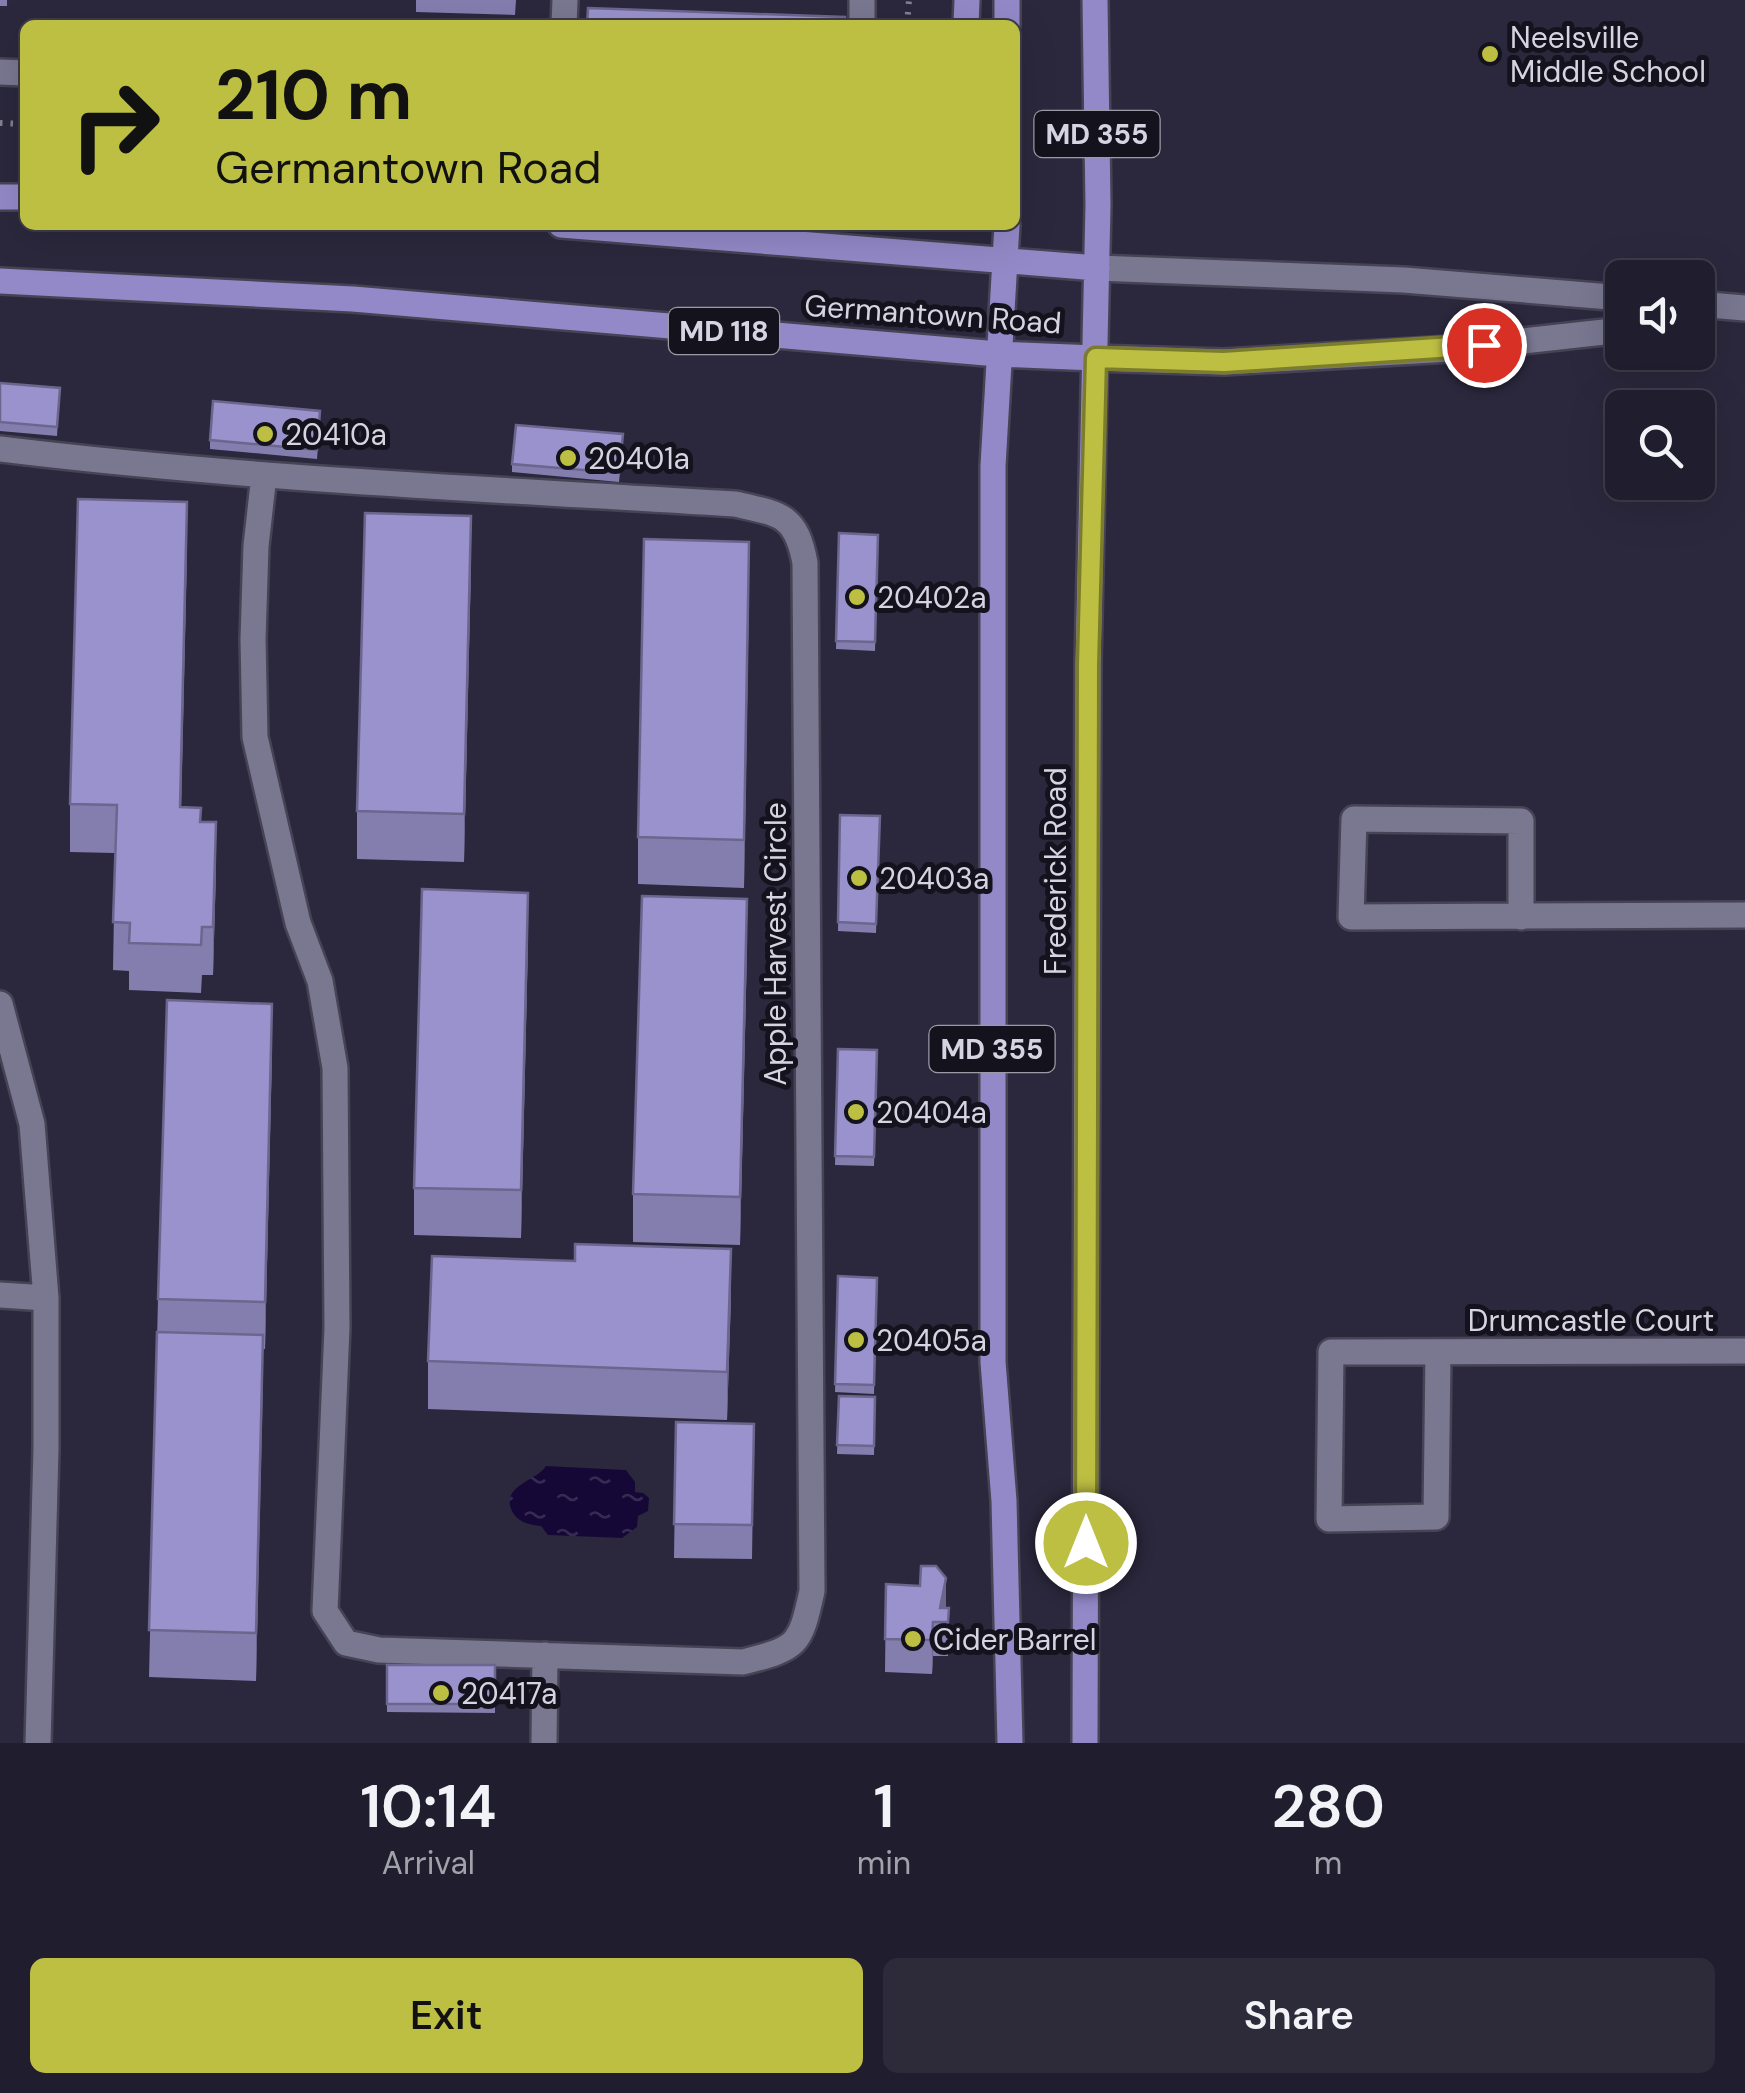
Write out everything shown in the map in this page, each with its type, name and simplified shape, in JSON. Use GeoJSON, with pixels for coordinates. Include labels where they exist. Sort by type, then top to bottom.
{"type":"FeatureCollection","features":[{"type":"Feature","properties":{"kind":"main road","name":"Frederick Road"},"geometry":{"type":"LineString","coordinates":[[1085,1743],[1088,665],[1098,268],[1095,0]]}},
{"type":"Feature","properties":{"kind":"main road","name":"Germantown Road"},"geometry":{"type":"LineString","coordinates":[[630,230],[1098,268]]}},
{"type":"Feature","properties":{"kind":"main road"},"geometry":{"type":"LineString","coordinates":[[699,235],[722,230]]}},
{"type":"Feature","properties":{"kind":"main road","name":"Frederick Road"},"geometry":{"type":"LineString","coordinates":[[1006,230],[992,486],[992,1362],[1004,1501],[1010,1743]]}},
{"type":"Feature","properties":{"kind":"main road","name":"Germantown Road"},"geometry":{"type":"LineString","coordinates":[[0,281],[353,299],[998,354],[1096,358]]}},
{"type":"Feature","properties":{"kind":"street","name":"Germantown Road"},"geometry":{"type":"LineString","coordinates":[[1098,268],[1404,280],[1605,297]]}},
{"type":"Feature","properties":{"kind":"street"},"geometry":{"type":"LineString","coordinates":[[1715,305],[1744,308]]}},
{"type":"Feature","properties":{"kind":"street"},"geometry":{"type":"LineString","coordinates":[[1715,314],[1744,308]]}},
{"type":"Feature","properties":{"kind":"street","name":"Germantown Road"},"geometry":{"type":"LineString","coordinates":[[1096,358],[1224,362],[1450,349],[1605,332]]}},
{"type":"Feature","properties":{"kind":"street","name":"Apple Harvest Circle"},"geometry":{"type":"LineString","coordinates":[[0,449],[264,475],[736,504],[782,514],[800,537],[806,603],[812,1592],[802,1634],[779,1653],[743,1662],[380,1650],[346,1643],[325,1611],[337,1328],[335,1068],[320,981],[298,923],[256,738],[253,639],[256,546],[264,475]]}},
{"type":"Feature","properties":{"kind":"street"},"geometry":{"type":"LineString","coordinates":[[1521,917],[1522,822],[1354,819],[1351,917],[1521,917],[1745,915]]}},
{"type":"Feature","properties":{"kind":"street"},"geometry":{"type":"LineString","coordinates":[[0,1004],[32,1124],[46,1298],[38,1743]]}},
{"type":"Feature","properties":{"kind":"street"},"geometry":{"type":"LineString","coordinates":[[0,1296],[46,1298]]}},
{"type":"Feature","properties":{"kind":"street","name":"Drumcastle Court"},"geometry":{"type":"LineString","coordinates":[[1438,1353],[1436,1517],[1330,1519],[1331,1352],[1745,1351]]}},
{"type":"Feature","properties":{"kind":"street"},"geometry":{"type":"LineString","coordinates":[[544,1743],[545,1656]]}},
{"type":"Feature","properties":{"kind":"water"},"geometry":{"type":"Polygon","coordinates":[[[546,1466],[626,1470],[635,1482],[635,1492],[649,1498],[648,1511],[638,1516],[637,1527],[622,1538],[548,1535],[541,1526],[518,1519],[510,1504],[514,1490],[546,1466]]]}},
{"type":"Feature","properties":{"kind":"building"},"geometry":{"type":"Polygon","coordinates":[[[588,8],[845,17],[845,20],[587,20],[588,8]]]}},
{"type":"Feature","properties":{"kind":"building"},"geometry":{"type":"Polygon","coordinates":[[[0,383],[60,388],[57,427],[0,422],[0,383]]]}},
{"type":"Feature","properties":{"kind":"building","name":"20410a"},"geometry":{"type":"Polygon","coordinates":[[[213,401],[320,411],[317,450],[210,440],[213,401]]]}},
{"type":"Feature","properties":{"kind":"building","name":"20401a"},"geometry":{"type":"Polygon","coordinates":[[[516,425],[623,434],[619,473],[512,464],[516,425]]]}},
{"type":"Feature","properties":{"kind":"building"},"geometry":{"type":"Polygon","coordinates":[[[78,499],[187,502],[180,807],[201,808],[200,822],[216,822],[213,927],[202,927],[201,945],[129,943],[130,923],[113,922],[117,805],[70,804],[78,499]]]}},
{"type":"Feature","properties":{"kind":"building"},"geometry":{"type":"Polygon","coordinates":[[[365,513],[471,516],[464,814],[357,811],[365,513]]]}},
{"type":"Feature","properties":{"kind":"building","name":"20402a"},"geometry":{"type":"Polygon","coordinates":[[[839,533],[878,535],[875,642],[836,641],[839,533]]]}},
{"type":"Feature","properties":{"kind":"building"},"geometry":{"type":"Polygon","coordinates":[[[644,539],[749,542],[744,840],[638,837],[644,539]]]}},
{"type":"Feature","properties":{"kind":"building","name":"20403a"},"geometry":{"type":"Polygon","coordinates":[[[840,815],[880,816],[876,924],[838,922],[840,815]]]}},
{"type":"Feature","properties":{"kind":"building"},"geometry":{"type":"Polygon","coordinates":[[[422,889],[528,893],[521,1190],[414,1188],[422,889]]]}},
{"type":"Feature","properties":{"kind":"building"},"geometry":{"type":"Polygon","coordinates":[[[642,896],[747,899],[740,1197],[633,1194],[642,896]]]}},
{"type":"Feature","properties":{"kind":"building"},"geometry":{"type":"Polygon","coordinates":[[[167,1000],[272,1004],[265,1302],[158,1299],[167,1000]]]}},
{"type":"Feature","properties":{"kind":"building","name":"20404a"},"geometry":{"type":"Polygon","coordinates":[[[838,1049],[877,1050],[874,1157],[835,1156],[838,1049]]]}},
{"type":"Feature","properties":{"kind":"building"},"geometry":{"type":"Polygon","coordinates":[[[575,1244],[731,1249],[727,1372],[428,1361],[432,1256],[575,1261],[575,1244]]]}},
{"type":"Feature","properties":{"kind":"building","name":"20405a"},"geometry":{"type":"Polygon","coordinates":[[[838,1276],[877,1278],[874,1385],[835,1384],[838,1276]]]}},
{"type":"Feature","properties":{"kind":"building"},"geometry":{"type":"Polygon","coordinates":[[[157,1332],[263,1335],[256,1633],[149,1630],[157,1332]]]}},
{"type":"Feature","properties":{"kind":"building"},"geometry":{"type":"Polygon","coordinates":[[[839,1396],[875,1397],[874,1446],[837,1445],[839,1396]]]}},
{"type":"Feature","properties":{"kind":"building"},"geometry":{"type":"Polygon","coordinates":[[[676,1422],[754,1424],[752,1525],[674,1524],[676,1422]]]}},
{"type":"Feature","properties":{"kind":"building"},"geometry":{"type":"Polygon","coordinates":[[[921,1566],[936,1566],[946,1578],[940,1608],[949,1608],[948,1622],[933,1622],[932,1640],[885,1639],[886,1584],[920,1586],[921,1566]]]}},
{"type":"Feature","properties":{"kind":"building","name":"20417a"},"geometry":{"type":"Polygon","coordinates":[[[387,1665],[495,1665],[495,1704],[387,1704],[387,1665]]]}},
{"type":"Feature","properties":{"kind":"place","name":"Neelsville Middle School"},"geometry":{"type":"Point","coordinates":[1490,54]}},
{"type":"Feature","properties":{"kind":"place","name":"20410a"},"geometry":{"type":"Point","coordinates":[265,434]}},
{"type":"Feature","properties":{"kind":"place","name":"20401a"},"geometry":{"type":"Point","coordinates":[568,458]}},
{"type":"Feature","properties":{"kind":"place","name":"20402a"},"geometry":{"type":"Point","coordinates":[857,597]}},
{"type":"Feature","properties":{"kind":"place","name":"20403a"},"geometry":{"type":"Point","coordinates":[859,878]}},
{"type":"Feature","properties":{"kind":"place","name":"20404a"},"geometry":{"type":"Point","coordinates":[856,1112]}},
{"type":"Feature","properties":{"kind":"place","name":"20405a"},"geometry":{"type":"Point","coordinates":[856,1340]}},
{"type":"Feature","properties":{"kind":"place","name":"Cider Barrel"},"geometry":{"type":"Point","coordinates":[913,1639]}},
{"type":"Feature","properties":{"kind":"place","name":"20417a"},"geometry":{"type":"Point","coordinates":[441,1693]}},
{"type":"Feature","properties":{"kind":"route"},"geometry":{"type":"LineString","coordinates":[[1086,1543],[1088,665],[1096,358],[1224,362],[1484,345]]}}]}
